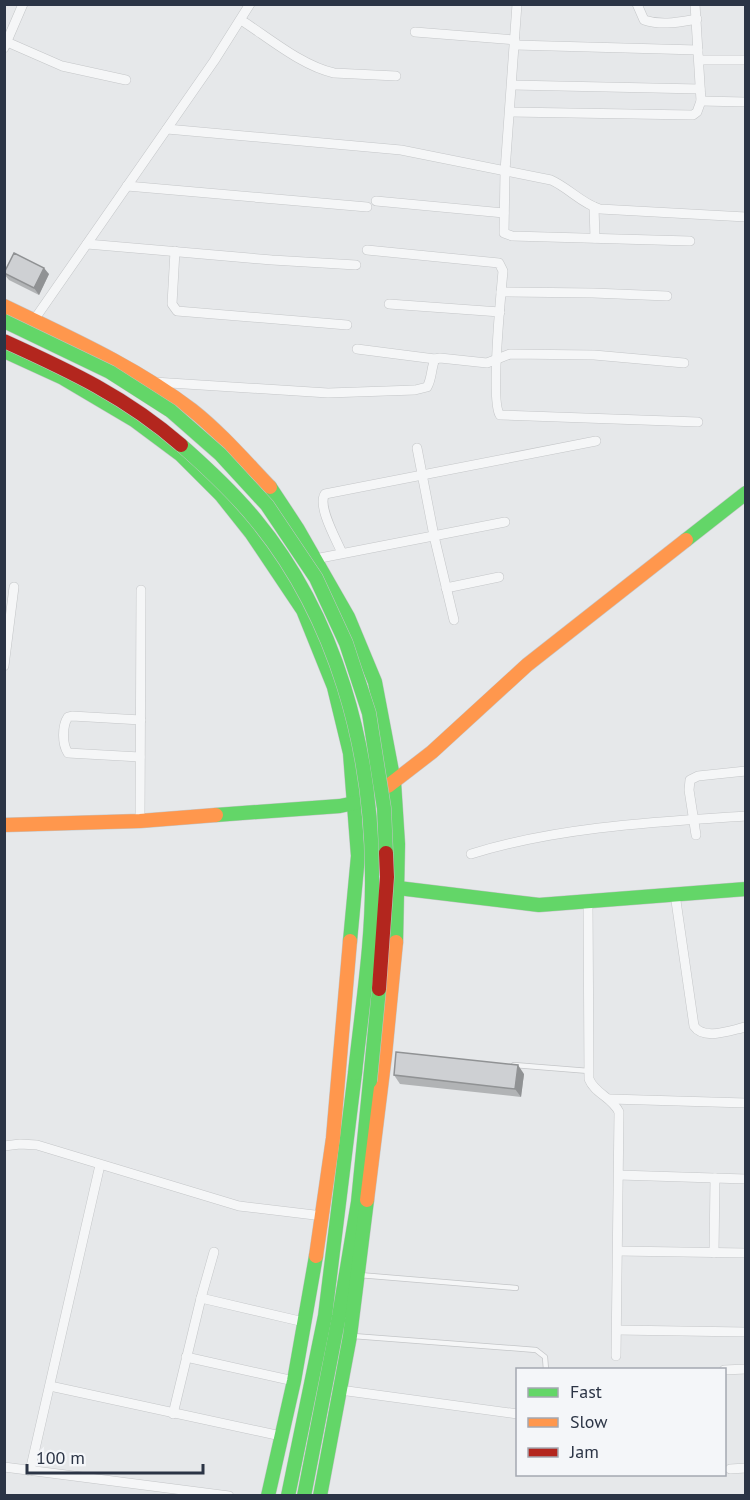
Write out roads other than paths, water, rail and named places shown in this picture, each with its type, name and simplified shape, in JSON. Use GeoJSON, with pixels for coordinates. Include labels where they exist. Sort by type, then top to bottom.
{"type":"FeatureCollection","features":[{"type":"Feature","properties":{"kind":"main road"},"geometry":{"type":"LineString","coordinates":[[4,306],[111,358],[152,382],[193,411],[236,451],[271,488],[315,559],[348,616],[375,682],[394,782],[398,844],[391,1055],[357,1275],[350,1336],[320,1496]]}},
{"type":"Feature","properties":{"kind":"main road"},"geometry":{"type":"LineString","coordinates":[[4,321],[110,372],[171,411],[219,454],[267,505],[316,578],[346,643],[369,713],[384,808],[387,877],[375,1038],[357,1213],[304,1496]]}},
{"type":"Feature","properties":{"kind":"main road"},"geometry":{"type":"LineString","coordinates":[[5,350],[63,378],[134,420],[181,455],[221,495],[252,534],[303,610],[334,687],[350,753],[358,856],[333,1138],[323,1216],[294,1381],[268,1496]]}},
{"type":"Feature","properties":{"kind":"main road"},"geometry":{"type":"LineString","coordinates":[[5,350],[65,369],[131,405],[228,486],[286,560],[311,603],[334,654],[353,717],[366,777],[372,849],[369,936],[355,1073],[325,1316],[288,1496]]}},
{"type":"Feature","properties":{"kind":"main road"},"geometry":{"type":"LineString","coordinates":[[4,825],[140,821],[340,806],[368,800],[432,752],[527,665],[746,493]]}},
{"type":"Feature","properties":{"kind":"main road"},"geometry":{"type":"LineString","coordinates":[[398,888],[521,904],[588,902],[746,889]]}},
{"type":"Feature","properties":{"kind":"street"},"geometry":{"type":"LineString","coordinates":[[23,4],[6,45],[62,66],[126,80]]}},
{"type":"Feature","properties":{"kind":"street"},"geometry":{"type":"LineString","coordinates":[[34,320],[167,129],[250,4]]}},
{"type":"Feature","properties":{"kind":"street"},"geometry":{"type":"LineString","coordinates":[[517,4],[505,171],[504,233],[508,235],[690,241]]}},
{"type":"Feature","properties":{"kind":"street"},"geometry":{"type":"LineString","coordinates":[[637,4],[640,15],[644,20],[651,22],[670,23],[697,20]]}},
{"type":"Feature","properties":{"kind":"street"},"geometry":{"type":"LineString","coordinates":[[510,112],[687,116],[697,112],[700,89],[696,4]]}},
{"type":"Feature","properties":{"kind":"street"},"geometry":{"type":"LineString","coordinates":[[241,20],[308,63],[325,71],[334,74],[396,76]]}},
{"type":"Feature","properties":{"kind":"street"},"geometry":{"type":"LineString","coordinates":[[415,32],[515,42],[698,50]]}},
{"type":"Feature","properties":{"kind":"street"},"geometry":{"type":"LineString","coordinates":[[699,60],[746,60]]}},
{"type":"Feature","properties":{"kind":"street"},"geometry":{"type":"LineString","coordinates":[[512,85],[700,89]]}},
{"type":"Feature","properties":{"kind":"street"},"geometry":{"type":"LineString","coordinates":[[700,101],[746,102]]}},
{"type":"Feature","properties":{"kind":"street"},"geometry":{"type":"LineString","coordinates":[[167,129],[401,150],[551,180],[573,191],[600,210],[746,217]]}},
{"type":"Feature","properties":{"kind":"street"},"geometry":{"type":"LineString","coordinates":[[128,186],[367,207]]}},
{"type":"Feature","properties":{"kind":"street"},"geometry":{"type":"LineString","coordinates":[[376,201],[504,213]]}},
{"type":"Feature","properties":{"kind":"street"},"geometry":{"type":"LineString","coordinates":[[594,207],[595,238]]}},
{"type":"Feature","properties":{"kind":"street"},"geometry":{"type":"LineString","coordinates":[[87,244],[356,265]]}},
{"type":"Feature","properties":{"kind":"street"},"geometry":{"type":"LineString","coordinates":[[367,250],[499,263],[503,271],[496,360],[496,406],[500,416],[698,422]]}},
{"type":"Feature","properties":{"kind":"street"},"geometry":{"type":"LineString","coordinates":[[175,251],[172,304],[177,310],[347,325]]}},
{"type":"Feature","properties":{"kind":"street"},"geometry":{"type":"LineString","coordinates":[[501,292],[667,296]]}},
{"type":"Feature","properties":{"kind":"street"},"geometry":{"type":"LineString","coordinates":[[389,304],[500,312]]}},
{"type":"Feature","properties":{"kind":"street"},"geometry":{"type":"LineString","coordinates":[[357,349],[487,363],[510,354],[594,355],[684,363]]}},
{"type":"Feature","properties":{"kind":"street"},"geometry":{"type":"LineString","coordinates":[[152,382],[328,393],[421,390],[430,382],[435,359]]}},
{"type":"Feature","properties":{"kind":"street"},"geometry":{"type":"LineString","coordinates":[[342,552],[322,506],[322,497],[325,494],[596,441]]}},
{"type":"Feature","properties":{"kind":"street"},"geometry":{"type":"LineString","coordinates":[[417,448],[434,536],[454,620]]}},
{"type":"Feature","properties":{"kind":"street"},"geometry":{"type":"LineString","coordinates":[[315,559],[505,522]]}},
{"type":"Feature","properties":{"kind":"street"},"geometry":{"type":"LineString","coordinates":[[446,588],[499,577]]}},
{"type":"Feature","properties":{"kind":"street"},"geometry":{"type":"LineString","coordinates":[[4,666],[14,587]]}},
{"type":"Feature","properties":{"kind":"street"},"geometry":{"type":"LineString","coordinates":[[140,821],[141,590]]}},
{"type":"Feature","properties":{"kind":"street"},"geometry":{"type":"LineString","coordinates":[[140,757],[68,753],[64,746],[64,724],[68,717],[72,716],[141,720]]}},
{"type":"Feature","properties":{"kind":"street"},"geometry":{"type":"LineString","coordinates":[[696,835],[689,790],[690,780],[698,776],[746,771]]}},
{"type":"Feature","properties":{"kind":"street"},"geometry":{"type":"LineString","coordinates":[[471,854],[508,843],[564,833],[746,816]]}},
{"type":"Feature","properties":{"kind":"street"},"geometry":{"type":"LineString","coordinates":[[675,894],[694,1026],[698,1032],[705,1034],[746,1027]]}},
{"type":"Feature","properties":{"kind":"street"},"geometry":{"type":"LineString","coordinates":[[588,902],[589,1071],[592,1087],[610,1099],[619,1112],[616,1356]]}},
{"type":"Feature","properties":{"kind":"street"},"geometry":{"type":"LineString","coordinates":[[610,1099],[746,1103]]}},
{"type":"Feature","properties":{"kind":"street"},"geometry":{"type":"LineString","coordinates":[[4,1146],[37,1145],[239,1206],[323,1216]]}},
{"type":"Feature","properties":{"kind":"street"},"geometry":{"type":"LineString","coordinates":[[30,1471],[100,1165]]}},
{"type":"Feature","properties":{"kind":"street"},"geometry":{"type":"LineString","coordinates":[[619,1175],[746,1179]]}},
{"type":"Feature","properties":{"kind":"street"},"geometry":{"type":"LineString","coordinates":[[714,1253],[715,1178]]}},
{"type":"Feature","properties":{"kind":"street"},"geometry":{"type":"LineString","coordinates":[[618,1251],[746,1253]]}},
{"type":"Feature","properties":{"kind":"street"},"geometry":{"type":"LineString","coordinates":[[173,1414],[214,1252]]}},
{"type":"Feature","properties":{"kind":"street"},"geometry":{"type":"LineString","coordinates":[[201,1298],[304,1322]]}},
{"type":"Feature","properties":{"kind":"street"},"geometry":{"type":"LineString","coordinates":[[617,1330],[746,1332]]}},
{"type":"Feature","properties":{"kind":"street"},"geometry":{"type":"LineString","coordinates":[[186,1356],[294,1381]]}},
{"type":"Feature","properties":{"kind":"street"},"geometry":{"type":"LineString","coordinates":[[726,1370],[746,1369]]}},
{"type":"Feature","properties":{"kind":"street"},"geometry":{"type":"LineString","coordinates":[[50,1386],[281,1436]]}},
{"type":"Feature","properties":{"kind":"street"},"geometry":{"type":"LineString","coordinates":[[340,1390],[516,1414]]}},
{"type":"Feature","properties":{"kind":"street"},"geometry":{"type":"LineString","coordinates":[[4,1467],[229,1496]]}},
{"type":"Feature","properties":{"kind":"street"},"geometry":{"type":"LineString","coordinates":[[730,1469],[746,1468]]}},
{"type":"Feature","properties":{"kind":"lane"},"geometry":{"type":"LineString","coordinates":[[510,1065],[589,1071]]}},
{"type":"Feature","properties":{"kind":"lane"},"geometry":{"type":"LineString","coordinates":[[357,1275],[516,1288]]}},
{"type":"Feature","properties":{"kind":"lane"},"geometry":{"type":"LineString","coordinates":[[350,1336],[536,1350],[545,1357],[546,1368]]}}]}
